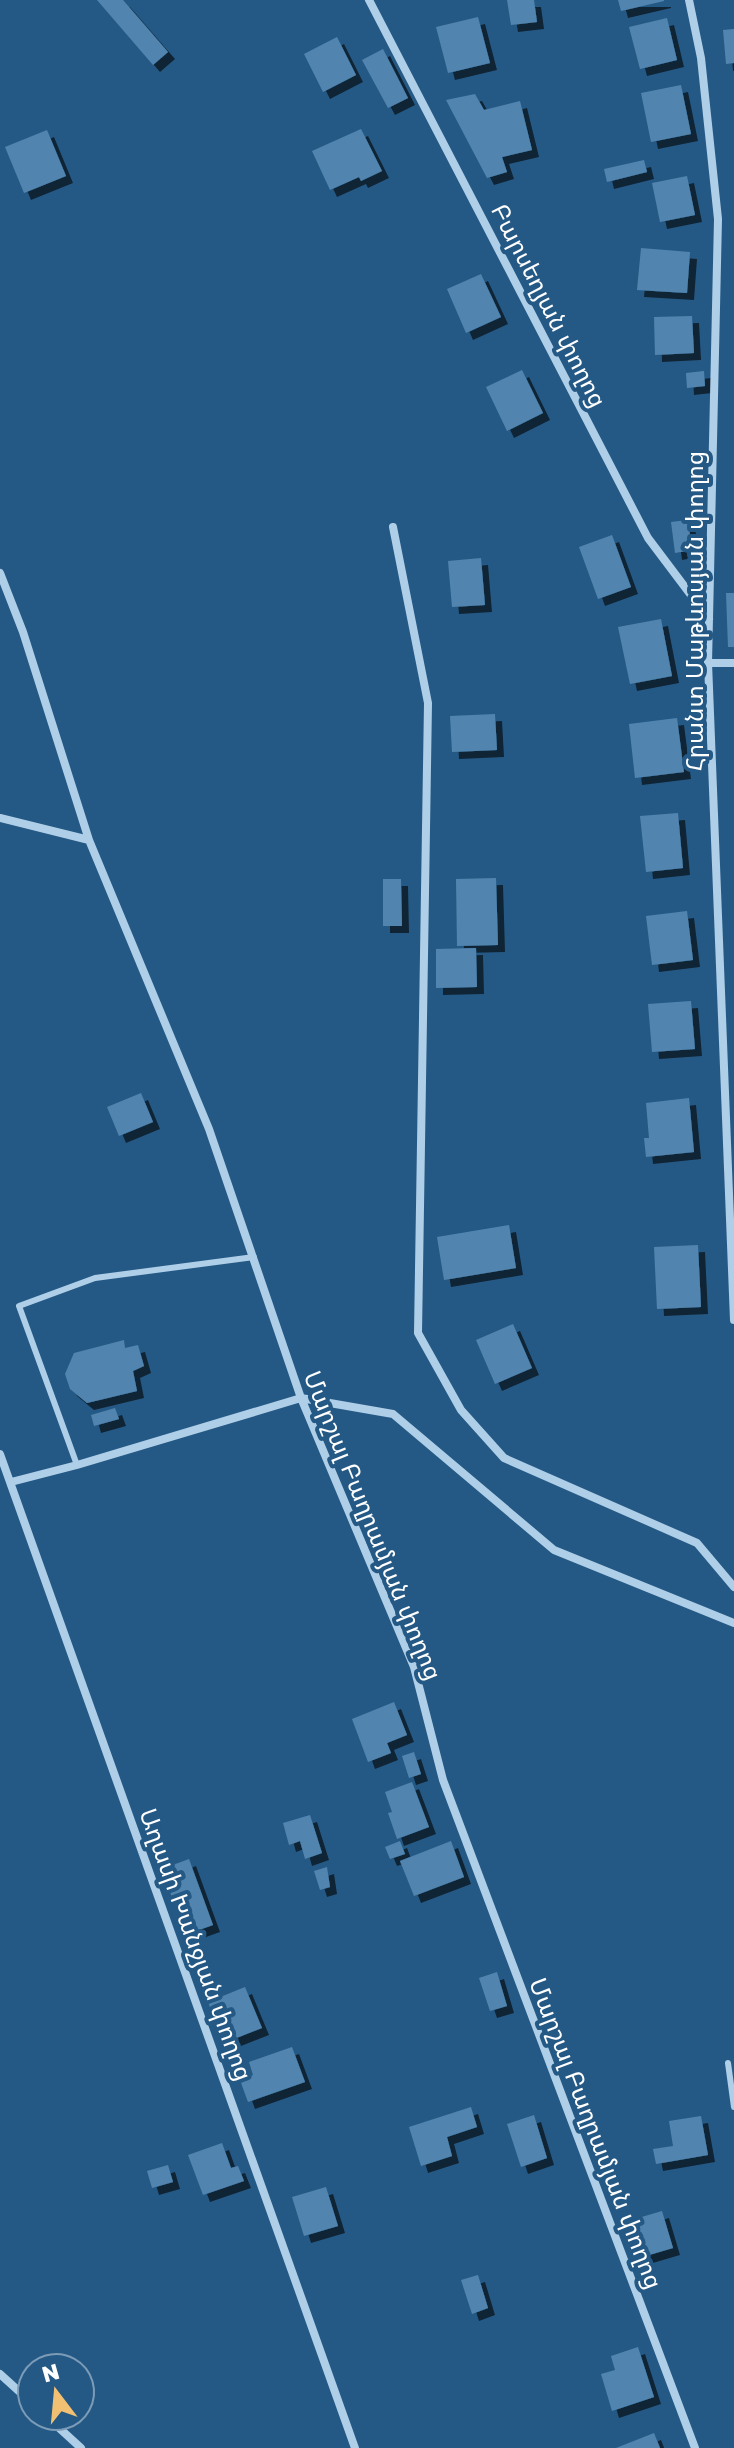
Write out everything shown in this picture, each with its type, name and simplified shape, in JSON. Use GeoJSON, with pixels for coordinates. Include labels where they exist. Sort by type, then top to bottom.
{"type":"FeatureCollection","features":[{"type":"Feature","properties":{"kind":"street","name":"Բարսեղյան փողոց"},"geometry":{"type":"LineString","coordinates":[[369,0],[648,538],[709,619]]}},
{"type":"Feature","properties":{"kind":"street","name":"Հրանտ Մաթևոսյան փողոց"},"geometry":{"type":"LineString","coordinates":[[689,0],[701,58],[718,219],[708,663],[734,1320]]}},
{"type":"Feature","properties":{"kind":"street"},"geometry":{"type":"LineString","coordinates":[[393,527],[428,703],[418,1333],[461,1410],[504,1458],[697,1543],[734,1587]]}},
{"type":"Feature","properties":{"kind":"street","name":"Մարշալ Բաղրամյան փողոց"},"geometry":{"type":"LineString","coordinates":[[0,573],[23,632],[89,840],[209,1129],[301,1398],[414,1667],[443,1780],[695,2448]]}},
{"type":"Feature","properties":{"kind":"street"},"geometry":{"type":"LineString","coordinates":[[708,663],[734,663]]}},
{"type":"Feature","properties":{"kind":"street"},"geometry":{"type":"LineString","coordinates":[[0,818],[89,840]]}},
{"type":"Feature","properties":{"kind":"street"},"geometry":{"type":"LineString","coordinates":[[11,1482],[301,1398],[393,1414],[554,1550],[734,1623]]}},
{"type":"Feature","properties":{"kind":"street","name":"Աղասի Խանջյան փողոց"},"geometry":{"type":"LineString","coordinates":[[0,1454],[355,2448]]}},
{"type":"Feature","properties":{"kind":"street"},"geometry":{"type":"LineString","coordinates":[[0,2374],[16,2388]]}},
{"type":"Feature","properties":{"kind":"street"},"geometry":{"type":"LineString","coordinates":[[64,2432],[81,2448]]}},
{"type":"Feature","properties":{"kind":"lane"},"geometry":{"type":"LineString","coordinates":[[77,1465],[19,1306],[95,1278],[254,1257]]}},
{"type":"Feature","properties":{"kind":"lane"},"geometry":{"type":"LineString","coordinates":[[728,2063],[734,2107]]}},
{"type":"Feature","properties":{"kind":"building"},"geometry":{"type":"Polygon","coordinates":[[[97,0],[123,0],[168,52],[153,65],[97,0]]]}},
{"type":"Feature","properties":{"kind":"building"},"geometry":{"type":"Polygon","coordinates":[[[507,0],[534,0],[537,22],[511,25],[507,0]]]}},
{"type":"Feature","properties":{"kind":"building"},"geometry":{"type":"Polygon","coordinates":[[[618,0],[664,0],[664,1],[621,11],[618,0]]]}},
{"type":"Feature","properties":{"kind":"building"},"geometry":{"type":"Polygon","coordinates":[[[478,17],[490,63],[448,73],[436,27],[478,17]]]}},
{"type":"Feature","properties":{"kind":"building"},"geometry":{"type":"Polygon","coordinates":[[[667,18],[677,60],[640,69],[629,27],[667,18]]]}},
{"type":"Feature","properties":{"kind":"building"},"geometry":{"type":"Polygon","coordinates":[[[734,29],[734,63],[726,64],[723,30],[734,29]]]}},
{"type":"Feature","properties":{"kind":"building"},"geometry":{"type":"Polygon","coordinates":[[[337,37],[356,75],[323,92],[304,54],[337,37]]]}},
{"type":"Feature","properties":{"kind":"building"},"geometry":{"type":"Polygon","coordinates":[[[383,49],[408,98],[388,108],[362,60],[383,49]]]}},
{"type":"Feature","properties":{"kind":"building"},"geometry":{"type":"Polygon","coordinates":[[[681,85],[691,134],[651,142],[641,93],[681,85]]]}},
{"type":"Feature","properties":{"kind":"building"},"geometry":{"type":"Polygon","coordinates":[[[475,94],[484,110],[520,101],[532,150],[502,157],[507,172],[487,178],[446,100],[475,94]]]}},
{"type":"Feature","properties":{"kind":"building"},"geometry":{"type":"Polygon","coordinates":[[[361,129],[382,171],[330,190],[312,151],[361,129]]]}},
{"type":"Feature","properties":{"kind":"building"},"geometry":{"type":"Polygon","coordinates":[[[47,130],[66,176],[24,193],[5,147],[47,130]]]}},
{"type":"Feature","properties":{"kind":"building"},"geometry":{"type":"Polygon","coordinates":[[[644,160],[647,172],[607,182],[604,169],[644,160]]]}},
{"type":"Feature","properties":{"kind":"building"},"geometry":{"type":"Polygon","coordinates":[[[687,176],[695,215],[660,222],[652,183],[687,176]]]}},
{"type":"Feature","properties":{"kind":"building"},"geometry":{"type":"Polygon","coordinates":[[[641,248],[690,252],[687,293],[637,290],[641,248]]]}},
{"type":"Feature","properties":{"kind":"building"},"geometry":{"type":"Polygon","coordinates":[[[481,274],[501,317],[466,333],[447,289],[481,274]]]}},
{"type":"Feature","properties":{"kind":"building"},"geometry":{"type":"Polygon","coordinates":[[[692,316],[694,353],[655,355],[654,317],[692,316]]]}},
{"type":"Feature","properties":{"kind":"building"},"geometry":{"type":"Polygon","coordinates":[[[522,370],[543,413],[507,431],[486,387],[522,370]]]}},
{"type":"Feature","properties":{"kind":"building"},"geometry":{"type":"Polygon","coordinates":[[[704,371],[705,386],[687,388],[686,373],[704,371]]]}},
{"type":"Feature","properties":{"kind":"building"},"geometry":{"type":"Polygon","coordinates":[[[688,520],[692,550],[675,553],[671,522],[688,520]]]}},
{"type":"Feature","properties":{"kind":"building"},"geometry":{"type":"Polygon","coordinates":[[[612,535],[631,587],[598,599],[579,547],[612,535]]]}},
{"type":"Feature","properties":{"kind":"building"},"geometry":{"type":"Polygon","coordinates":[[[481,558],[485,605],[452,607],[448,561],[481,558]]]}},
{"type":"Feature","properties":{"kind":"building"},"geometry":{"type":"Polygon","coordinates":[[[726,593],[734,593],[734,647],[728,647],[726,593]]]}},
{"type":"Feature","properties":{"kind":"building"},"geometry":{"type":"Polygon","coordinates":[[[661,619],[672,676],[630,684],[618,627],[661,619]]]}},
{"type":"Feature","properties":{"kind":"building"},"geometry":{"type":"Polygon","coordinates":[[[495,714],[497,750],[452,752],[450,716],[495,714]]]}},
{"type":"Feature","properties":{"kind":"building"},"geometry":{"type":"Polygon","coordinates":[[[677,718],[684,772],[635,778],[629,724],[677,718]]]}},
{"type":"Feature","properties":{"kind":"building"},"geometry":{"type":"Polygon","coordinates":[[[678,813],[683,868],[646,872],[640,816],[678,813]]]}},
{"type":"Feature","properties":{"kind":"building"},"geometry":{"type":"Polygon","coordinates":[[[496,878],[498,945],[457,946],[456,879],[496,878]]]}},
{"type":"Feature","properties":{"kind":"building"},"geometry":{"type":"Polygon","coordinates":[[[383,879],[401,879],[402,926],[383,926],[383,879]]]}},
{"type":"Feature","properties":{"kind":"building"},"geometry":{"type":"Polygon","coordinates":[[[687,911],[693,960],[652,965],[646,916],[687,911]]]}},
{"type":"Feature","properties":{"kind":"building"},"geometry":{"type":"Polygon","coordinates":[[[476,948],[477,987],[436,988],[436,949],[476,948]]]}},
{"type":"Feature","properties":{"kind":"building"},"geometry":{"type":"Polygon","coordinates":[[[691,1001],[695,1049],[652,1052],[648,1004],[691,1001]]]}},
{"type":"Feature","properties":{"kind":"building"},"geometry":{"type":"Polygon","coordinates":[[[141,1093],[153,1122],[119,1136],[107,1107],[141,1093]]]}},
{"type":"Feature","properties":{"kind":"building"},"geometry":{"type":"Polygon","coordinates":[[[689,1098],[694,1152],[646,1157],[644,1138],[649,1138],[646,1103],[689,1098]]]}},
{"type":"Feature","properties":{"kind":"building"},"geometry":{"type":"Polygon","coordinates":[[[509,1225],[516,1268],[444,1280],[437,1237],[509,1225]]]}},
{"type":"Feature","properties":{"kind":"building"},"geometry":{"type":"Polygon","coordinates":[[[698,1245],[701,1307],[657,1309],[654,1247],[698,1245]]]}},
{"type":"Feature","properties":{"kind":"building"},"geometry":{"type":"Polygon","coordinates":[[[513,1324],[532,1368],[495,1384],[476,1340],[513,1324]]]}},
{"type":"Feature","properties":{"kind":"building"},"geometry":{"type":"Polygon","coordinates":[[[124,1340],[125,1348],[138,1345],[144,1366],[133,1371],[137,1391],[87,1403],[70,1389],[65,1374],[74,1353],[124,1340]]]}},
{"type":"Feature","properties":{"kind":"building"},"geometry":{"type":"Polygon","coordinates":[[[115,1408],[119,1419],[94,1426],[91,1415],[115,1408]]]}},
{"type":"Feature","properties":{"kind":"building"},"geometry":{"type":"Polygon","coordinates":[[[394,1702],[407,1735],[387,1743],[391,1753],[368,1762],[352,1719],[394,1702]]]}},
{"type":"Feature","properties":{"kind":"building"},"geometry":{"type":"Polygon","coordinates":[[[414,1752],[421,1774],[409,1778],[402,1756],[414,1752]]]}},
{"type":"Feature","properties":{"kind":"building"},"geometry":{"type":"Polygon","coordinates":[[[412,1782],[429,1827],[397,1839],[385,1792],[412,1782]]]}},
{"type":"Feature","properties":{"kind":"building"},"geometry":{"type":"Polygon","coordinates":[[[310,1815],[322,1853],[305,1859],[300,1841],[289,1845],[283,1823],[310,1815]]]}},
{"type":"Feature","properties":{"kind":"building"},"geometry":{"type":"Polygon","coordinates":[[[400,1841],[405,1854],[390,1859],[385,1847],[400,1841]]]}},
{"type":"Feature","properties":{"kind":"building"},"geometry":{"type":"Polygon","coordinates":[[[451,1841],[464,1877],[414,1896],[400,1861],[451,1841]]]}},
{"type":"Feature","properties":{"kind":"building"},"geometry":{"type":"Polygon","coordinates":[[[189,1859],[213,1925],[185,1935],[162,1869],[189,1859]]]}},
{"type":"Feature","properties":{"kind":"building"},"geometry":{"type":"Polygon","coordinates":[[[327,1867],[330,1887],[320,1890],[314,1871],[327,1867]]]}},
{"type":"Feature","properties":{"kind":"building"},"geometry":{"type":"Polygon","coordinates":[[[497,1972],[507,2006],[490,2011],[479,1978],[497,1972]]]}},
{"type":"Feature","properties":{"kind":"building"},"geometry":{"type":"Polygon","coordinates":[[[245,1987],[262,2028],[224,2043],[208,2002],[245,1987]]]}},
{"type":"Feature","properties":{"kind":"building"},"geometry":{"type":"Polygon","coordinates":[[[292,2047],[305,2082],[248,2102],[240,2080],[253,2075],[249,2062],[292,2047]]]}},
{"type":"Feature","properties":{"kind":"building"},"geometry":{"type":"Polygon","coordinates":[[[471,2107],[477,2127],[447,2137],[452,2156],[421,2166],[409,2127],[471,2107]]]}},
{"type":"Feature","properties":{"kind":"building"},"geometry":{"type":"Polygon","coordinates":[[[534,2115],[547,2158],[521,2167],[507,2124],[534,2115]]]}},
{"type":"Feature","properties":{"kind":"building"},"geometry":{"type":"Polygon","coordinates":[[[701,2116],[708,2155],[656,2164],[653,2149],[673,2146],[669,2121],[701,2116]]]}},
{"type":"Feature","properties":{"kind":"building"},"geometry":{"type":"Polygon","coordinates":[[[222,2143],[231,2168],[238,2166],[244,2181],[203,2195],[188,2155],[222,2143]]]}},
{"type":"Feature","properties":{"kind":"building"},"geometry":{"type":"Polygon","coordinates":[[[168,2165],[173,2182],[152,2188],[147,2171],[168,2165]]]}},
{"type":"Feature","properties":{"kind":"building"},"geometry":{"type":"Polygon","coordinates":[[[326,2187],[338,2226],[304,2236],[292,2197],[326,2187]]]}},
{"type":"Feature","properties":{"kind":"building"},"geometry":{"type":"Polygon","coordinates":[[[662,2211],[673,2248],[639,2258],[628,2221],[662,2211]]]}},
{"type":"Feature","properties":{"kind":"building"},"geometry":{"type":"Polygon","coordinates":[[[478,2275],[488,2308],[472,2314],[461,2280],[478,2275]]]}},
{"type":"Feature","properties":{"kind":"building"},"geometry":{"type":"Polygon","coordinates":[[[638,2347],[654,2397],[612,2411],[601,2374],[615,2370],[611,2356],[638,2347]]]}},
{"type":"Feature","properties":{"kind":"building"},"geometry":{"type":"Polygon","coordinates":[[[654,2433],[660,2448],[616,2448],[654,2433]]]}}]}
